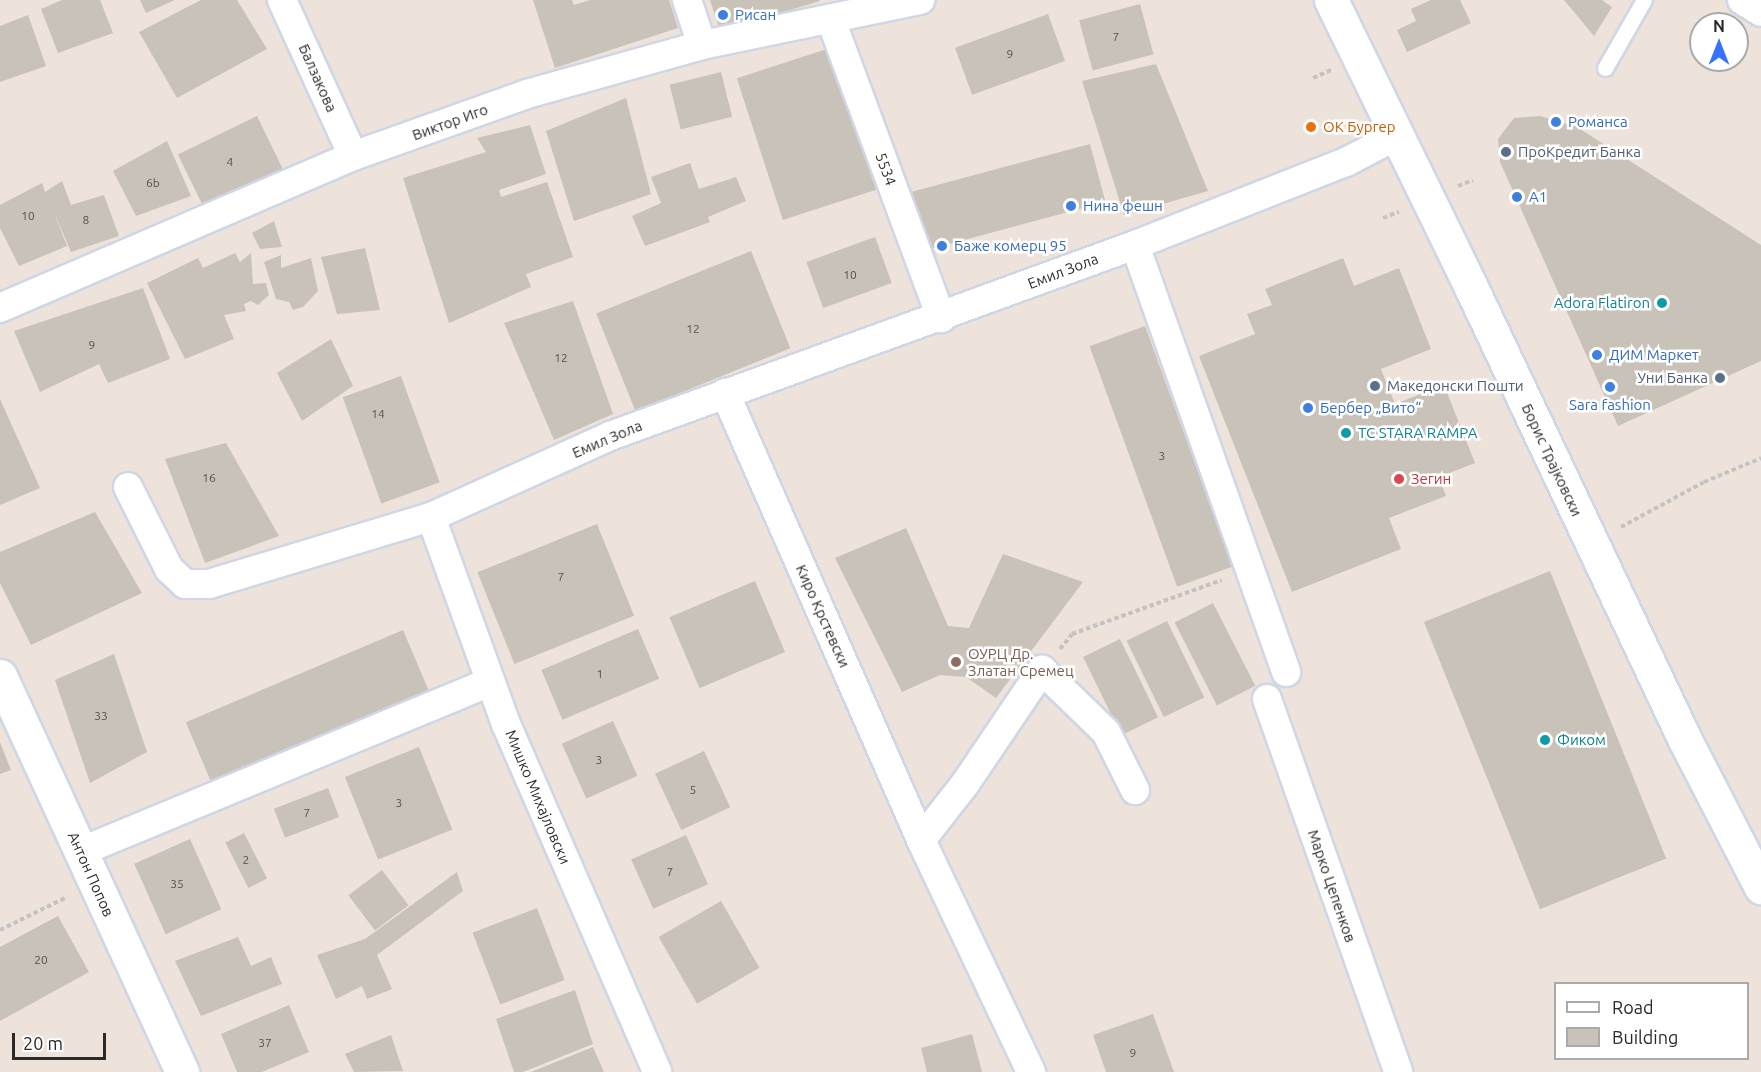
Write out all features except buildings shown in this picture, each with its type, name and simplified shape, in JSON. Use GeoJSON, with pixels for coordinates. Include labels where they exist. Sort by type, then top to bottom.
{"type":"FeatureCollection","features":[{"type":"Feature","properties":{"kind":"street","name":"Балзакова"},"geometry":{"type":"LineString","coordinates":[[282,0],[353,156]]}},
{"type":"Feature","properties":{"kind":"street"},"geometry":{"type":"LineString","coordinates":[[687,0],[702,45]]}},
{"type":"Feature","properties":{"kind":"street","name":"Виктор Иго"},"geometry":{"type":"LineString","coordinates":[[0,308],[353,156],[527,94],[702,45],[920,0]]}},
{"type":"Feature","properties":{"kind":"street","name":"Борис Трајковски"},"geometry":{"type":"LineString","coordinates":[[1331,0],[1684,738],[1761,887]]}},
{"type":"Feature","properties":{"kind":"street"},"geometry":{"type":"LineString","coordinates":[[1742,0],[1761,12]]}},
{"type":"Feature","properties":{"kind":"street","name":"5534"},"geometry":{"type":"LineString","coordinates":[[831,20],[941,318]]}},
{"type":"Feature","properties":{"kind":"street","name":"Емил Зола"},"geometry":{"type":"LineString","coordinates":[[128,487],[169,569],[185,584],[209,584],[431,517],[610,436],[725,393],[941,318],[1135,245],[1346,162],[1396,136]]}},
{"type":"Feature","properties":{"kind":"street"},"geometry":{"type":"LineString","coordinates":[[1135,245],[1286,672]]}},
{"type":"Feature","properties":{"kind":"street","name":"Киро Крстевски"},"geometry":{"type":"LineString","coordinates":[[725,393],[921,840],[1031,1072]]}},
{"type":"Feature","properties":{"kind":"street","name":"Мишко Михајловски"},"geometry":{"type":"LineString","coordinates":[[431,517],[506,724],[657,1072]]}},
{"type":"Feature","properties":{"kind":"street"},"geometry":{"type":"LineString","coordinates":[[921,840],[965,784],[1042,669],[1106,732],[1136,790]]}},
{"type":"Feature","properties":{"kind":"street","name":"Антон Попов"},"geometry":{"type":"LineString","coordinates":[[0,676],[182,1072]]}},
{"type":"Feature","properties":{"kind":"street"},"geometry":{"type":"LineString","coordinates":[[82,851],[490,682]]}},
{"type":"Feature","properties":{"kind":"street","name":"Марко Цепенков"},"geometry":{"type":"LineString","coordinates":[[1267,699],[1398,1072]]}},
{"type":"Feature","properties":{"kind":"lane"},"geometry":{"type":"LineString","coordinates":[[1605,68],[1644,0]]}},
{"type":"Feature","properties":{"kind":"path"},"geometry":{"type":"LineString","coordinates":[[1591,542],[1704,482],[1761,458]]}},
{"type":"Feature","properties":{"kind":"path"},"geometry":{"type":"LineString","coordinates":[[1042,669],[1072,634],[1251,569]]}},
{"type":"Feature","properties":{"kind":"path"},"geometry":{"type":"LineString","coordinates":[[0,930],[96,885]]}},
{"type":"Feature","properties":{"kind":"place","name":"Рисан"},"geometry":{"type":"Point","coordinates":[723,15]}},
{"type":"Feature","properties":{"kind":"place","name":"Романса"},"geometry":{"type":"Point","coordinates":[1556,122]}},
{"type":"Feature","properties":{"kind":"place","name":"ОК Бургер"},"geometry":{"type":"Point","coordinates":[1311,127]}},
{"type":"Feature","properties":{"kind":"place","name":"ПроКредит Банка"},"geometry":{"type":"Point","coordinates":[1506,152]}},
{"type":"Feature","properties":{"kind":"place","name":"A1"},"geometry":{"type":"Point","coordinates":[1517,197]}},
{"type":"Feature","properties":{"kind":"place","name":"Нина фешн"},"geometry":{"type":"Point","coordinates":[1071,206]}},
{"type":"Feature","properties":{"kind":"place","name":"Баже комерц 95"},"geometry":{"type":"Point","coordinates":[942,246]}},
{"type":"Feature","properties":{"kind":"place","name":"Adora Flatiron"},"geometry":{"type":"Point","coordinates":[1662,303]}},
{"type":"Feature","properties":{"kind":"place","name":"ДИМ Маркет"},"geometry":{"type":"Point","coordinates":[1597,355]}},
{"type":"Feature","properties":{"kind":"place","name":"Уни Банка"},"geometry":{"type":"Point","coordinates":[1720,378]}},
{"type":"Feature","properties":{"kind":"place","name":"Македонски Пошти"},"geometry":{"type":"Point","coordinates":[1375,386]}},
{"type":"Feature","properties":{"kind":"place","name":"Sara fashion"},"geometry":{"type":"Point","coordinates":[1610,387]}},
{"type":"Feature","properties":{"kind":"place","name":"Бербер „Вито“"},"geometry":{"type":"Point","coordinates":[1308,408]}},
{"type":"Feature","properties":{"kind":"place","name":"TC STARA RAMPA"},"geometry":{"type":"Point","coordinates":[1346,433]}},
{"type":"Feature","properties":{"kind":"place","name":"Зегин"},"geometry":{"type":"Point","coordinates":[1399,479]}},
{"type":"Feature","properties":{"kind":"place","name":"ОУРЦ Др. Златан Сремец"},"geometry":{"type":"Point","coordinates":[956,662]}},
{"type":"Feature","properties":{"kind":"place","name":"Фиком"},"geometry":{"type":"Point","coordinates":[1545,740]}}]}
